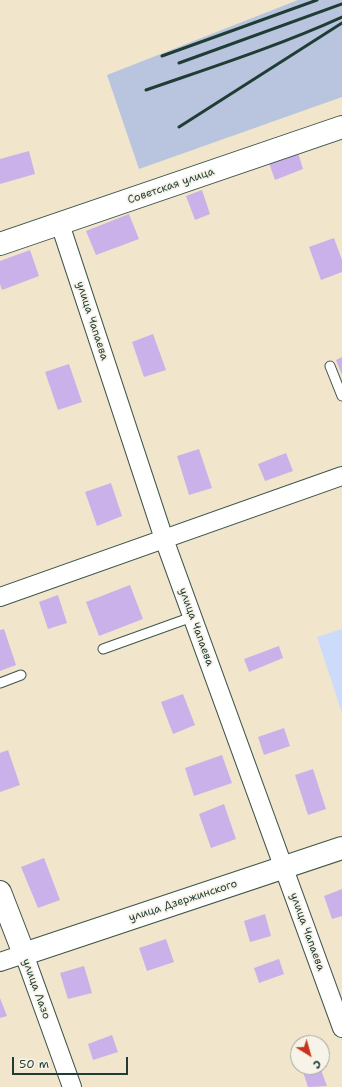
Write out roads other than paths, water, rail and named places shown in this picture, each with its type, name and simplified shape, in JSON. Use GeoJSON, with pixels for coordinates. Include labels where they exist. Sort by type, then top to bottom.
{"type":"FeatureCollection","features":[{"type":"Feature","properties":{"kind":"street","name":"Советская улица"},"geometry":{"type":"LineString","coordinates":[[0,244],[342,127]]}},
{"type":"Feature","properties":{"kind":"street","name":"улица Чапаева"},"geometry":{"type":"LineString","coordinates":[[60,224],[164,539],[342,1028]]}},
{"type":"Feature","properties":{"kind":"street"},"geometry":{"type":"LineString","coordinates":[[0,596],[342,476]]}},
{"type":"Feature","properties":{"kind":"street","name":"улица Дзержинского"},"geometry":{"type":"LineString","coordinates":[[24,954],[342,848]]}},
{"type":"Feature","properties":{"kind":"street","name":"улица Лазо"},"geometry":{"type":"LineString","coordinates":[[0,892],[72,1087]]}},
{"type":"Feature","properties":{"kind":"street"},"geometry":{"type":"LineString","coordinates":[[0,962],[24,954]]}},
{"type":"Feature","properties":{"kind":"lane"},"geometry":{"type":"LineString","coordinates":[[330,366],[342,396]]}},
{"type":"Feature","properties":{"kind":"lane"},"geometry":{"type":"LineString","coordinates":[[102,650],[192,617]]}},
{"type":"Feature","properties":{"kind":"lane"},"geometry":{"type":"LineString","coordinates":[[0,683],[21,675]]}},
{"type":"Feature","properties":{"kind":"railway"},"geometry":{"type":"LineString","coordinates":[[162,56],[317,0]]}},
{"type":"Feature","properties":{"kind":"railway"},"geometry":{"type":"LineString","coordinates":[[179,63],[342,4]]}},
{"type":"Feature","properties":{"kind":"railway"},"geometry":{"type":"LineString","coordinates":[[146,90],[269,47],[342,17]]}},
{"type":"Feature","properties":{"kind":"railway"},"geometry":{"type":"LineString","coordinates":[[179,127],[342,23]]}}]}
